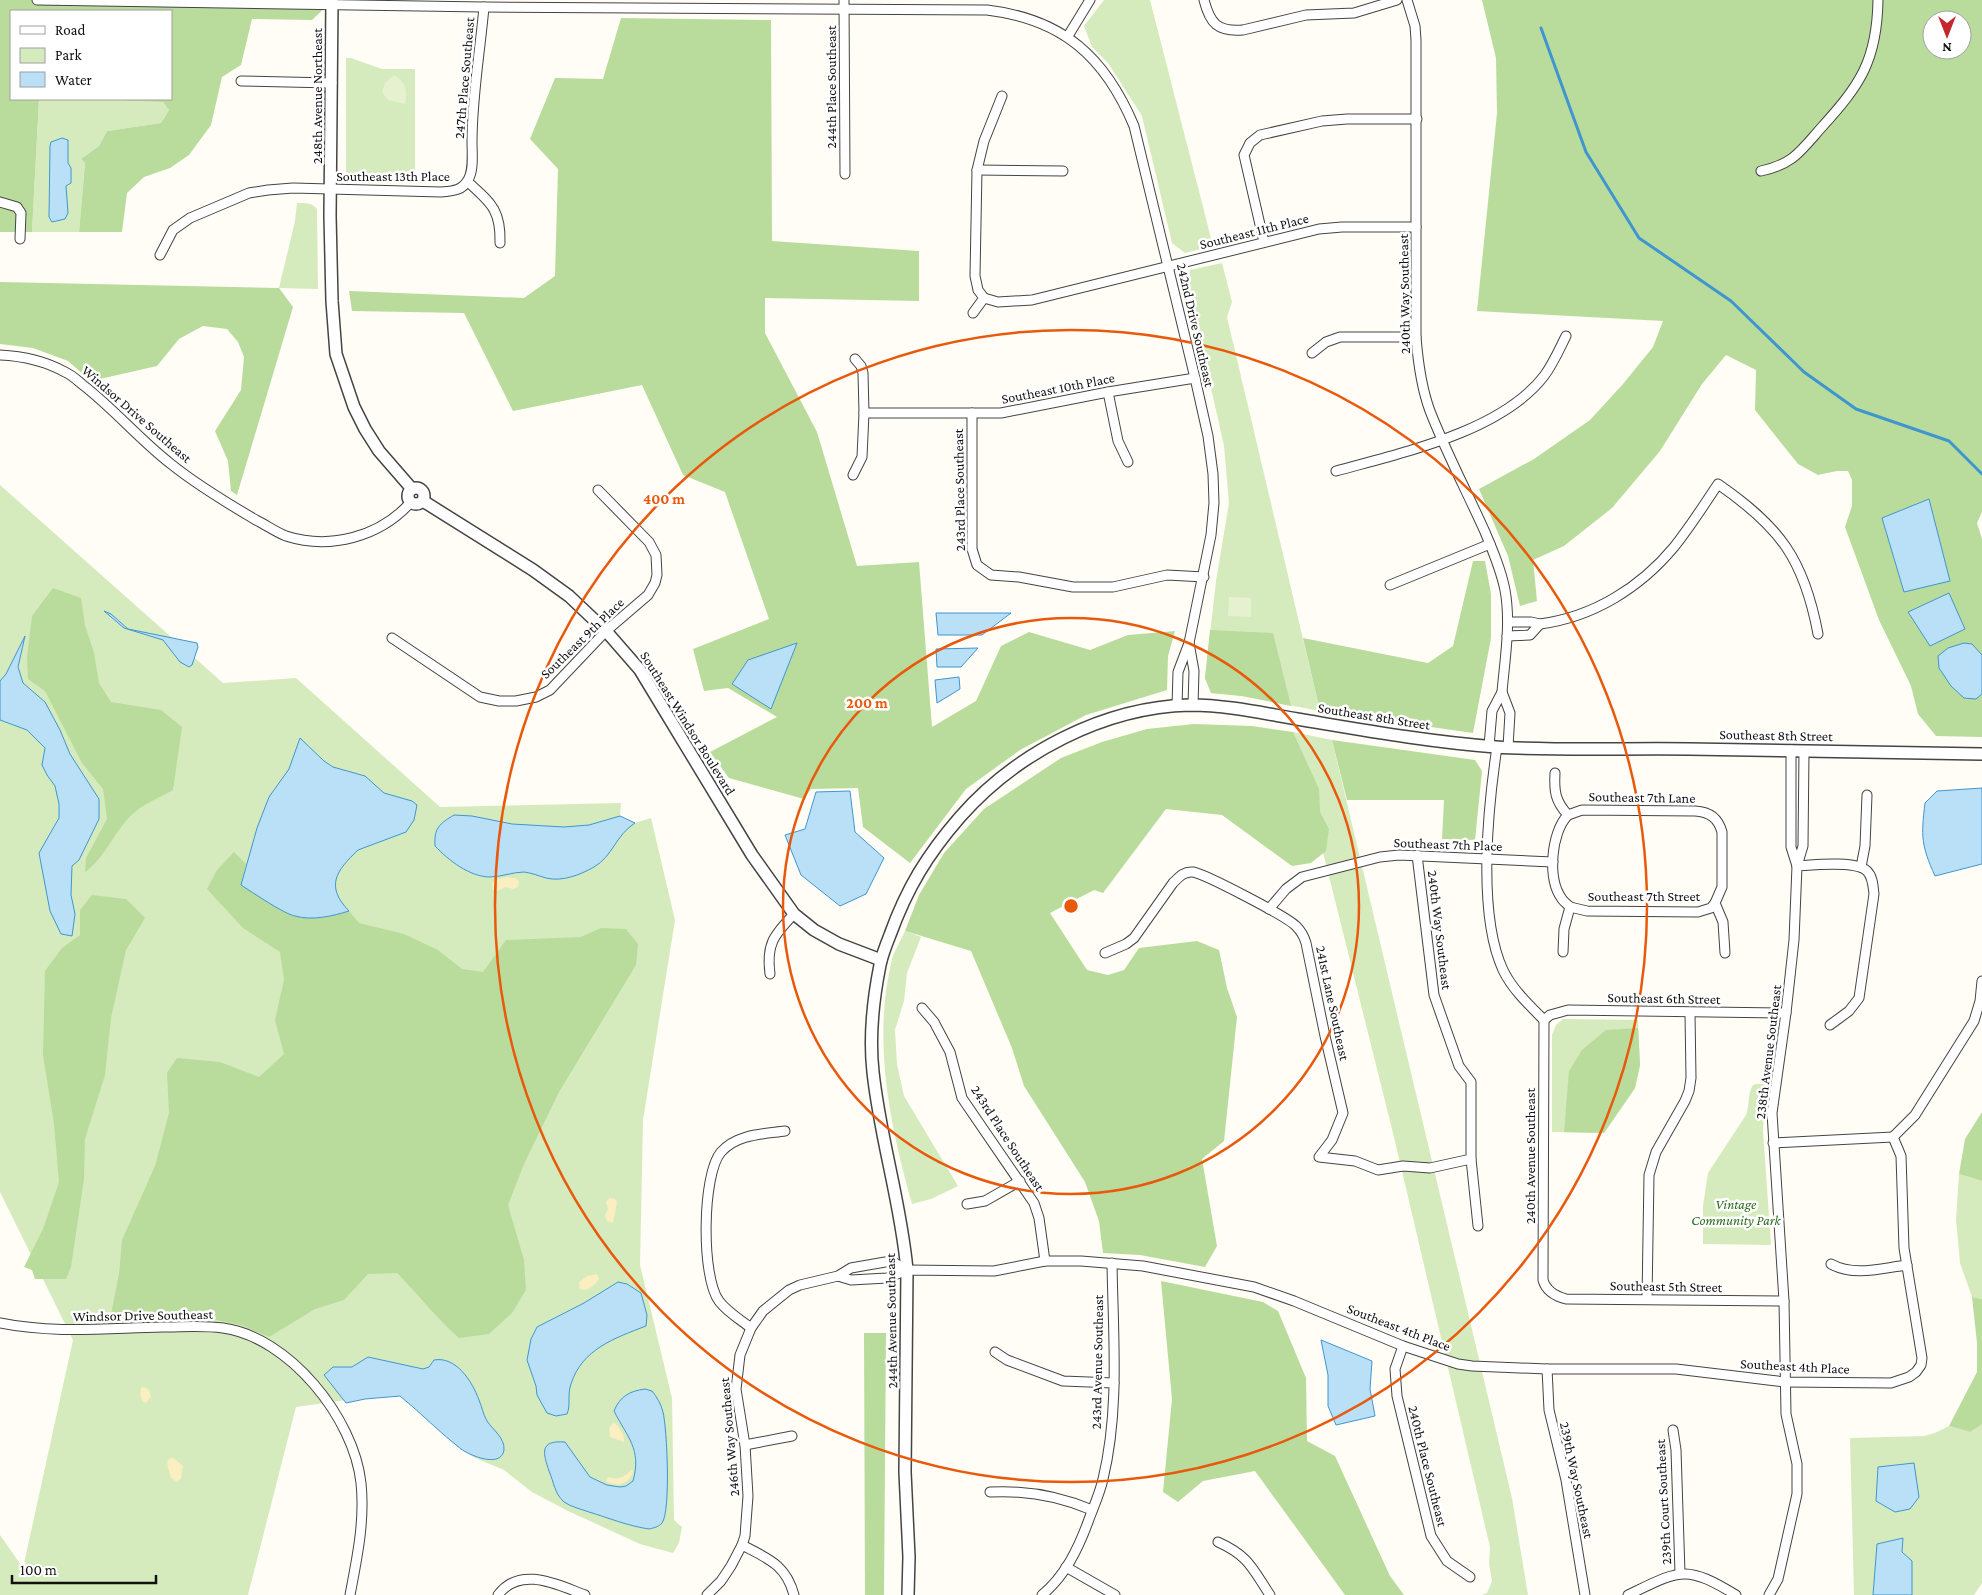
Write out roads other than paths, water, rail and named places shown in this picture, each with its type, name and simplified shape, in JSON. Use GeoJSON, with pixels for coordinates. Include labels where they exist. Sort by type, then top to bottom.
{"type":"FeatureCollection","features":[{"type":"Feature","properties":{"kind":"street"},"geometry":{"type":"LineString","coordinates":[[37,0],[482,5],[844,4],[997,11],[1028,18],[1068,36],[1090,0]]}},
{"type":"Feature","properties":{"kind":"street"},"geometry":{"type":"LineString","coordinates":[[1204,0],[1212,21],[1225,30],[1242,30],[1321,13],[1354,13],[1397,0]]}},
{"type":"Feature","properties":{"kind":"street","name":"240th Way Southeast"},"geometry":{"type":"LineString","coordinates":[[1407,0],[1415,26],[1416,40],[1416,337],[1424,393],[1430,411],[1490,544],[1505,587],[1508,622],[1502,692],[1492,711],[1498,747]]}},
{"type":"Feature","properties":{"kind":"street"},"geometry":{"type":"LineString","coordinates":[[1761,171],[1777,168],[1793,159],[1858,84],[1873,47],[1878,0]]}},
{"type":"Feature","properties":{"kind":"street","name":"248th Avenue Northeast"},"geometry":{"type":"LineString","coordinates":[[332,2],[332,189]]}},
{"type":"Feature","properties":{"kind":"street","name":"244th Place Southeast"},"geometry":{"type":"LineString","coordinates":[[844,4],[845,174]]}},
{"type":"Feature","properties":{"kind":"street","name":"247th Place Southeast"},"geometry":{"type":"LineString","coordinates":[[468,182],[472,169],[472,110],[480,60],[482,5]]}},
{"type":"Feature","properties":{"kind":"street","name":"242nd Drive Southeast"},"geometry":{"type":"LineString","coordinates":[[1068,36],[1107,75],[1128,111],[1134,126],[1208,436],[1213,474],[1214,502],[1211,535],[1204,577],[1189,643],[1178,672],[1177,706]]}},
{"type":"Feature","properties":{"kind":"street"},"geometry":{"type":"LineString","coordinates":[[241,81],[332,82]]}},
{"type":"Feature","properties":{"kind":"street"},"geometry":{"type":"LineString","coordinates":[[973,312],[984,298],[978,290],[975,276],[977,170],[984,141],[1002,96]]}},
{"type":"Feature","properties":{"kind":"street"},"geometry":{"type":"LineString","coordinates":[[1264,242],[1244,155],[1246,148],[1255,138],[1260,135],[1322,121],[1417,119]]}},
{"type":"Feature","properties":{"kind":"street"},"geometry":{"type":"LineString","coordinates":[[977,170],[1063,171]]}},
{"type":"Feature","properties":{"kind":"street"},"geometry":{"type":"LineString","coordinates":[[468,182],[491,204],[498,216],[500,243]]}},
{"type":"Feature","properties":{"kind":"street","name":"Southeast 13th Place"},"geometry":{"type":"LineString","coordinates":[[160,255],[173,230],[190,218],[233,198],[249,193],[268,190],[332,189],[441,192],[456,190],[468,182]]}},
{"type":"Feature","properties":{"kind":"street"},"geometry":{"type":"LineString","coordinates":[[332,189],[332,301],[336,354],[354,407],[365,430],[379,451],[412,489]]}},
{"type":"Feature","properties":{"kind":"street"},"geometry":{"type":"LineString","coordinates":[[0,202],[17,206],[21,213],[20,239]]}},
{"type":"Feature","properties":{"kind":"street","name":"Southeast 11th Place"},"geometry":{"type":"LineString","coordinates":[[984,298],[998,302],[1032,300],[1319,229],[1342,226],[1416,226]]}},
{"type":"Feature","properties":{"kind":"street"},"geometry":{"type":"LineString","coordinates":[[1336,472],[1444,440],[1501,413],[1519,401],[1544,376],[1566,336]]}},
{"type":"Feature","properties":{"kind":"street"},"geometry":{"type":"LineString","coordinates":[[1312,353],[1326,342],[1340,337],[1416,337]]}},
{"type":"Feature","properties":{"kind":"street","name":"Windsor Drive Southeast"},"geometry":{"type":"LineString","coordinates":[[0,355],[41,361],[66,372],[97,396],[170,464],[229,504],[285,535],[307,540],[328,541],[352,538],[366,534],[385,524],[411,502]]}},
{"type":"Feature","properties":{"kind":"street"},"geometry":{"type":"LineString","coordinates":[[853,475],[862,457],[864,413],[863,373],[861,366],[855,359]]}},
{"type":"Feature","properties":{"kind":"street","name":"Southeast 10th Place"},"geometry":{"type":"LineString","coordinates":[[864,413],[1001,413],[1026,410],[1108,392],[1195,378]]}},
{"type":"Feature","properties":{"kind":"street"},"geometry":{"type":"LineString","coordinates":[[1108,392],[1118,441],[1128,462]]}},
{"type":"Feature","properties":{"kind":"street","name":"243rd Place Southeast"},"geometry":{"type":"LineString","coordinates":[[972,413],[972,549],[977,565],[992,575],[1020,577],[1088,588],[1113,587],[1166,575],[1204,577]]}},
{"type":"Feature","properties":{"kind":"street"},"geometry":{"type":"LineString","coordinates":[[1508,622],[1540,624],[1577,616],[1597,608],[1640,581],[1675,546],[1718,484],[1745,502],[1783,540],[1797,563],[1807,588],[1818,634]]}},
{"type":"Feature","properties":{"kind":"street"},"geometry":{"type":"LineString","coordinates":[[417,488],[423,491],[425,496],[423,501],[416,504],[411,502],[408,496],[412,489],[417,488]]}},
{"type":"Feature","properties":{"kind":"street","name":"Southeast 9th Place"},"geometry":{"type":"LineString","coordinates":[[392,638],[480,697],[516,702],[536,697],[550,690],[606,631],[648,595],[655,583],[658,566],[656,555],[649,542],[598,490]]}},
{"type":"Feature","properties":{"kind":"street","name":"Southeast Windsor Boulevard"},"geometry":{"type":"LineString","coordinates":[[423,501],[534,570],[569,596],[606,631],[640,670],[752,855],[794,914],[814,930],[839,944],[881,960]]}},
{"type":"Feature","properties":{"kind":"street"},"geometry":{"type":"LineString","coordinates":[[1390,585],[1490,544]]}},
{"type":"Feature","properties":{"kind":"street"},"geometry":{"type":"LineString","coordinates":[[1507,636],[1530,635],[1540,624]]}},
{"type":"Feature","properties":{"kind":"street","name":"242nd Drive Southeast"},"geometry":{"type":"LineString","coordinates":[[1189,643],[1194,671],[1193,705]]}},
{"type":"Feature","properties":{"kind":"street","name":"240th Way Southeast"},"geometry":{"type":"LineString","coordinates":[[1502,692],[1510,713],[1498,747],[1491,788],[1488,898],[1494,944],[1503,970],[1512,985],[1544,1020]]}},
{"type":"Feature","properties":{"kind":"street","name":"Southeast 8th Street"},"geometry":{"type":"LineString","coordinates":[[881,960],[897,916],[919,870],[972,804],[1003,776],[1042,750],[1068,736],[1140,711],[1193,705],[1232,708],[1392,734],[1498,747],[1982,754]]}},
{"type":"Feature","properties":{"kind":"street","name":"238th Avenue Southeast"},"geometry":{"type":"LineString","coordinates":[[1791,750],[1791,847],[1797,866]]}},
{"type":"Feature","properties":{"kind":"street","name":"238th Avenue Southeast"},"geometry":{"type":"LineString","coordinates":[[1769,1595],[1778,1579],[1797,1494],[1796,1464],[1786,1414],[1784,1300],[1773,1143],[1773,1098],[1786,1013],[1795,922],[1797,866],[1803,846],[1804,751]]}},
{"type":"Feature","properties":{"kind":"street"},"geometry":{"type":"LineString","coordinates":[[1555,773],[1556,798],[1560,806],[1568,814],[1559,827],[1553,862],[1558,893],[1570,908],[1564,929],[1563,952]]}},
{"type":"Feature","properties":{"kind":"street"},"geometry":{"type":"LineString","coordinates":[[1860,867],[1865,846],[1866,794]]}},
{"type":"Feature","properties":{"kind":"street","name":"Southeast 7th Lane"},"geometry":{"type":"LineString","coordinates":[[1568,814],[1582,810],[1695,811],[1710,814],[1720,824],[1722,832],[1722,887],[1715,903]]}},
{"type":"Feature","properties":{"kind":"street","name":"240th Way Southeast"},"geometry":{"type":"LineString","coordinates":[[1417,855],[1434,995],[1459,1066],[1471,1082],[1471,1159],[1478,1226]]}},
{"type":"Feature","properties":{"kind":"street","name":"Southeast 7th Place"},"geometry":{"type":"LineString","coordinates":[[1269,909],[1294,882],[1312,874],[1380,857],[1417,855],[1553,862]]}},
{"type":"Feature","properties":{"kind":"street"},"geometry":{"type":"LineString","coordinates":[[1797,866],[1848,865],[1860,867],[1872,878],[1874,894],[1859,998],[1854,1005],[1830,1025]]}},
{"type":"Feature","properties":{"kind":"street","name":"241st Lane Southeast"},"geometry":{"type":"LineString","coordinates":[[1105,953],[1126,944],[1134,938],[1173,883],[1187,872],[1202,875],[1269,909],[1294,924],[1303,934],[1306,942],[1343,1113],[1332,1140],[1319,1157],[1356,1161],[1378,1170],[1403,1166],[1430,1168],[1471,1159]]}},
{"type":"Feature","properties":{"kind":"street"},"geometry":{"type":"LineString","coordinates":[[1715,903],[1723,922],[1725,953]]}},
{"type":"Feature","properties":{"kind":"street","name":"Southeast 7th Street"},"geometry":{"type":"LineString","coordinates":[[1570,908],[1587,911],[1698,912],[1711,908],[1715,903]]}},
{"type":"Feature","properties":{"kind":"street"},"geometry":{"type":"LineString","coordinates":[[770,974],[768,958],[770,944],[776,932],[794,914]]}},
{"type":"Feature","properties":{"kind":"street","name":"244th Avenue Southeast"},"geometry":{"type":"LineString","coordinates":[[881,960],[874,1000],[873,1071],[904,1239],[907,1270],[905,1472],[909,1557],[908,1595]]}},
{"type":"Feature","properties":{"kind":"street"},"geometry":{"type":"LineString","coordinates":[[1773,1143],[1893,1137],[1915,1115],[1974,1021],[1980,1002],[1982,980]]}},
{"type":"Feature","properties":{"kind":"street","name":"243rd Place Southeast"},"geometry":{"type":"LineString","coordinates":[[922,1008],[934,1022],[950,1052],[962,1098],[1034,1203],[1039,1218],[1045,1261]]}},
{"type":"Feature","properties":{"kind":"street","name":"Southeast 6th Street"},"geometry":{"type":"LineString","coordinates":[[1544,1020],[1550,1015],[1568,1010],[1786,1013]]}},
{"type":"Feature","properties":{"kind":"street"},"geometry":{"type":"LineString","coordinates":[[1647,1299],[1649,1175],[1656,1152],[1685,1101],[1689,1090],[1691,1078],[1690,1013]]}},
{"type":"Feature","properties":{"kind":"street","name":"240th Avenue Southeast"},"geometry":{"type":"LineString","coordinates":[[1544,1020],[1543,1280],[1544,1286],[1549,1291]]}},
{"type":"Feature","properties":{"kind":"street"},"geometry":{"type":"LineString","coordinates":[[751,1328],[718,1300],[712,1287],[707,1258],[709,1184],[713,1165],[721,1152],[731,1144],[753,1135],[786,1131]]}},
{"type":"Feature","properties":{"kind":"street"},"geometry":{"type":"LineString","coordinates":[[1831,1264],[1856,1272],[1907,1265],[1904,1248],[1902,1172],[1900,1156],[1893,1137]]}},
{"type":"Feature","properties":{"kind":"street"},"geometry":{"type":"LineString","coordinates":[[967,1204],[985,1201],[1020,1181]]}},
{"type":"Feature","properties":{"kind":"street","name":"Southeast 4th Place"},"geometry":{"type":"LineString","coordinates":[[751,1328],[763,1311],[789,1290],[816,1280],[838,1276],[851,1268],[891,1261],[907,1270]]}},
{"type":"Feature","properties":{"kind":"street","name":"Southeast 4th Place"},"geometry":{"type":"LineString","coordinates":[[838,1276],[851,1280],[887,1278],[907,1270],[994,1271],[1045,1261],[1112,1263],[1197,1275],[1254,1287],[1294,1301],[1403,1346],[1458,1364],[1547,1369],[1676,1369],[1785,1382],[1891,1383],[1909,1377],[1921,1365],[1922,1350],[1907,1265]]}},
{"type":"Feature","properties":{"kind":"street","name":"243rd Avenue Southeast"},"geometry":{"type":"LineString","coordinates":[[1042,1595],[1053,1586],[1066,1567],[1083,1534],[1103,1481],[1109,1448],[1114,1383],[1112,1263]]}},
{"type":"Feature","properties":{"kind":"street","name":"Southeast 5th Street"},"geometry":{"type":"LineString","coordinates":[[1549,1291],[1566,1299],[1784,1300]]}},
{"type":"Feature","properties":{"kind":"street","name":"Windsor Drive Southeast"},"geometry":{"type":"LineString","coordinates":[[0,1323],[23,1328],[51,1330],[192,1326],[224,1328],[253,1336],[281,1353],[302,1371],[323,1396],[341,1423],[353,1452],[360,1480],[362,1506],[361,1532],[350,1595]]}},
{"type":"Feature","properties":{"kind":"street","name":"246th Way Southeast"},"geometry":{"type":"LineString","coordinates":[[707,1595],[721,1581],[742,1545],[745,1536],[748,1496],[745,1445],[736,1389],[740,1356],[751,1328]]}},
{"type":"Feature","properties":{"kind":"street","name":"240th Place Southeast"},"geometry":{"type":"LineString","coordinates":[[1403,1346],[1396,1369],[1397,1396],[1431,1536],[1448,1562],[1470,1578]]}},
{"type":"Feature","properties":{"kind":"street"},"geometry":{"type":"LineString","coordinates":[[995,1352],[1007,1360],[1063,1381],[1114,1383]]}},
{"type":"Feature","properties":{"kind":"street","name":"239th Way Southeast"},"geometry":{"type":"LineString","coordinates":[[1547,1369],[1549,1410],[1566,1480],[1585,1595]]}},
{"type":"Feature","properties":{"kind":"street","name":"239th Court Southeast"},"geometry":{"type":"LineString","coordinates":[[1673,1430],[1676,1450],[1680,1573]]}},
{"type":"Feature","properties":{"kind":"street"},"geometry":{"type":"LineString","coordinates":[[745,1445],[792,1436]]}},
{"type":"Feature","properties":{"kind":"street"},"geometry":{"type":"LineString","coordinates":[[990,1492],[1008,1491],[1052,1496],[1092,1510]]}},
{"type":"Feature","properties":{"kind":"street"},"geometry":{"type":"LineString","coordinates":[[1218,1542],[1233,1548],[1246,1559],[1270,1595]]}},
{"type":"Feature","properties":{"kind":"street"},"geometry":{"type":"LineString","coordinates":[[742,1545],[770,1559],[781,1568],[787,1576],[794,1595]]}},
{"type":"Feature","properties":{"kind":"street"},"geometry":{"type":"LineString","coordinates":[[1066,1567],[1115,1595]]}},
{"type":"Feature","properties":{"kind":"street"},"geometry":{"type":"LineString","coordinates":[[1628,1595],[1667,1576],[1680,1573],[1698,1575],[1713,1581],[1736,1595]]}},
{"type":"Feature","properties":{"kind":"street"},"geometry":{"type":"LineString","coordinates":[[498,1595],[512,1583],[531,1578],[585,1595]]}},
{"type":"Feature","properties":{"kind":"water"},"geometry":{"type":"Polygon","coordinates":[[[62,138],[68,140],[68,163],[71,168],[71,183],[66,186],[68,213],[65,219],[52,222],[49,217],[50,146],[51,142],[62,138]]]}},
{"type":"Feature","properties":{"kind":"water"},"geometry":{"type":"Polygon","coordinates":[[[1929,499],[1950,581],[1904,592],[1882,518],[1929,499]]]}},
{"type":"Feature","properties":{"kind":"water"},"geometry":{"type":"Polygon","coordinates":[[[1949,593],[1965,629],[1930,646],[1908,612],[1949,593]]]}},
{"type":"Feature","properties":{"kind":"water"},"geometry":{"type":"Polygon","coordinates":[[[104,611],[111,614],[128,629],[197,643],[198,647],[192,665],[189,667],[180,662],[163,640],[124,628],[104,611]]]}},
{"type":"Feature","properties":{"kind":"water"},"geometry":{"type":"Polygon","coordinates":[[[936,613],[1011,613],[982,635],[938,635],[936,613]]]}},
{"type":"Feature","properties":{"kind":"water"},"geometry":{"type":"Polygon","coordinates":[[[25,636],[18,667],[23,683],[45,702],[70,754],[99,799],[99,819],[79,860],[72,866],[71,895],[75,914],[72,936],[61,934],[50,911],[39,853],[59,818],[59,804],[55,786],[42,765],[45,748],[27,730],[0,720],[0,681],[6,674],[25,636]]]}},
{"type":"Feature","properties":{"kind":"water"},"geometry":{"type":"Polygon","coordinates":[[[797,643],[771,709],[732,684],[748,660],[797,643]]]}},
{"type":"Feature","properties":{"kind":"water"},"geometry":{"type":"Polygon","coordinates":[[[1964,643],[1972,644],[1982,655],[1982,694],[1976,699],[1964,698],[1951,686],[1939,668],[1938,656],[1948,648],[1964,643]]]}},
{"type":"Feature","properties":{"kind":"water"},"geometry":{"type":"Polygon","coordinates":[[[978,648],[961,667],[937,667],[936,649],[978,648]]]}},
{"type":"Feature","properties":{"kind":"water"},"geometry":{"type":"Polygon","coordinates":[[[959,677],[960,689],[937,703],[935,680],[959,677]]]}},
{"type":"Feature","properties":{"kind":"water"},"geometry":{"type":"Polygon","coordinates":[[[300,738],[333,767],[365,776],[384,793],[412,801],[417,805],[414,820],[406,832],[358,850],[344,865],[336,879],[336,886],[337,894],[349,911],[336,915],[308,918],[290,914],[241,885],[257,828],[269,797],[289,769],[300,738]]]}},
{"type":"Feature","properties":{"kind":"water"},"geometry":{"type":"Polygon","coordinates":[[[1982,788],[1982,864],[1935,876],[1923,840],[1925,803],[1937,791],[1982,788]]]}},
{"type":"Feature","properties":{"kind":"water"},"geometry":{"type":"Polygon","coordinates":[[[850,791],[855,832],[884,858],[866,894],[840,906],[801,875],[785,835],[805,829],[816,792],[850,791]]]}},
{"type":"Feature","properties":{"kind":"water"},"geometry":{"type":"Polygon","coordinates":[[[454,815],[472,816],[512,824],[564,827],[589,825],[620,816],[635,823],[628,828],[606,857],[594,867],[577,875],[552,879],[524,872],[490,877],[467,871],[446,857],[435,846],[435,835],[438,827],[454,815]]]}},
{"type":"Feature","properties":{"kind":"water"},"geometry":{"type":"Polygon","coordinates":[[[618,1282],[627,1284],[641,1293],[647,1315],[646,1326],[612,1340],[591,1353],[576,1372],[571,1384],[567,1414],[556,1416],[547,1413],[537,1395],[536,1386],[527,1360],[531,1339],[537,1327],[584,1303],[618,1282]]]}},
{"type":"Feature","properties":{"kind":"water"},"geometry":{"type":"Polygon","coordinates":[[[1321,1340],[1372,1361],[1370,1389],[1375,1416],[1336,1425],[1328,1406],[1328,1375],[1321,1340]]]}},
{"type":"Feature","properties":{"kind":"water"},"geometry":{"type":"Polygon","coordinates":[[[368,1357],[423,1369],[429,1367],[434,1360],[442,1360],[456,1366],[472,1385],[484,1416],[503,1442],[504,1450],[502,1456],[491,1460],[465,1452],[400,1396],[365,1399],[346,1403],[324,1375],[333,1367],[352,1367],[368,1357]]]}},
{"type":"Feature","properties":{"kind":"water"},"geometry":{"type":"Polygon","coordinates":[[[645,1389],[654,1393],[663,1412],[667,1469],[665,1515],[661,1524],[649,1529],[619,1522],[576,1508],[564,1502],[556,1491],[545,1453],[545,1449],[551,1443],[565,1442],[590,1477],[607,1485],[626,1486],[633,1481],[636,1460],[632,1444],[614,1411],[626,1395],[645,1389]]]}},
{"type":"Feature","properties":{"kind":"water"},"geometry":{"type":"Polygon","coordinates":[[[1914,1463],[1919,1497],[1910,1509],[1895,1512],[1876,1501],[1878,1467],[1914,1463]]]}},
{"type":"Feature","properties":{"kind":"water"},"geometry":{"type":"Polygon","coordinates":[[[1903,1538],[1902,1552],[1912,1561],[1912,1595],[1873,1595],[1877,1544],[1903,1538]]]}},
{"type":"Feature","properties":{"kind":"waterway"},"geometry":{"type":"LineString","coordinates":[[1541,28],[1586,152],[1639,238],[1731,301],[1804,372],[1856,409],[1949,441],[1982,474]]}},
{"type":"Feature","properties":{"kind":"park label","name":"Vintage Community Park"},"geometry":{"type":"Point","coordinates":[1736,1212]}}]}
